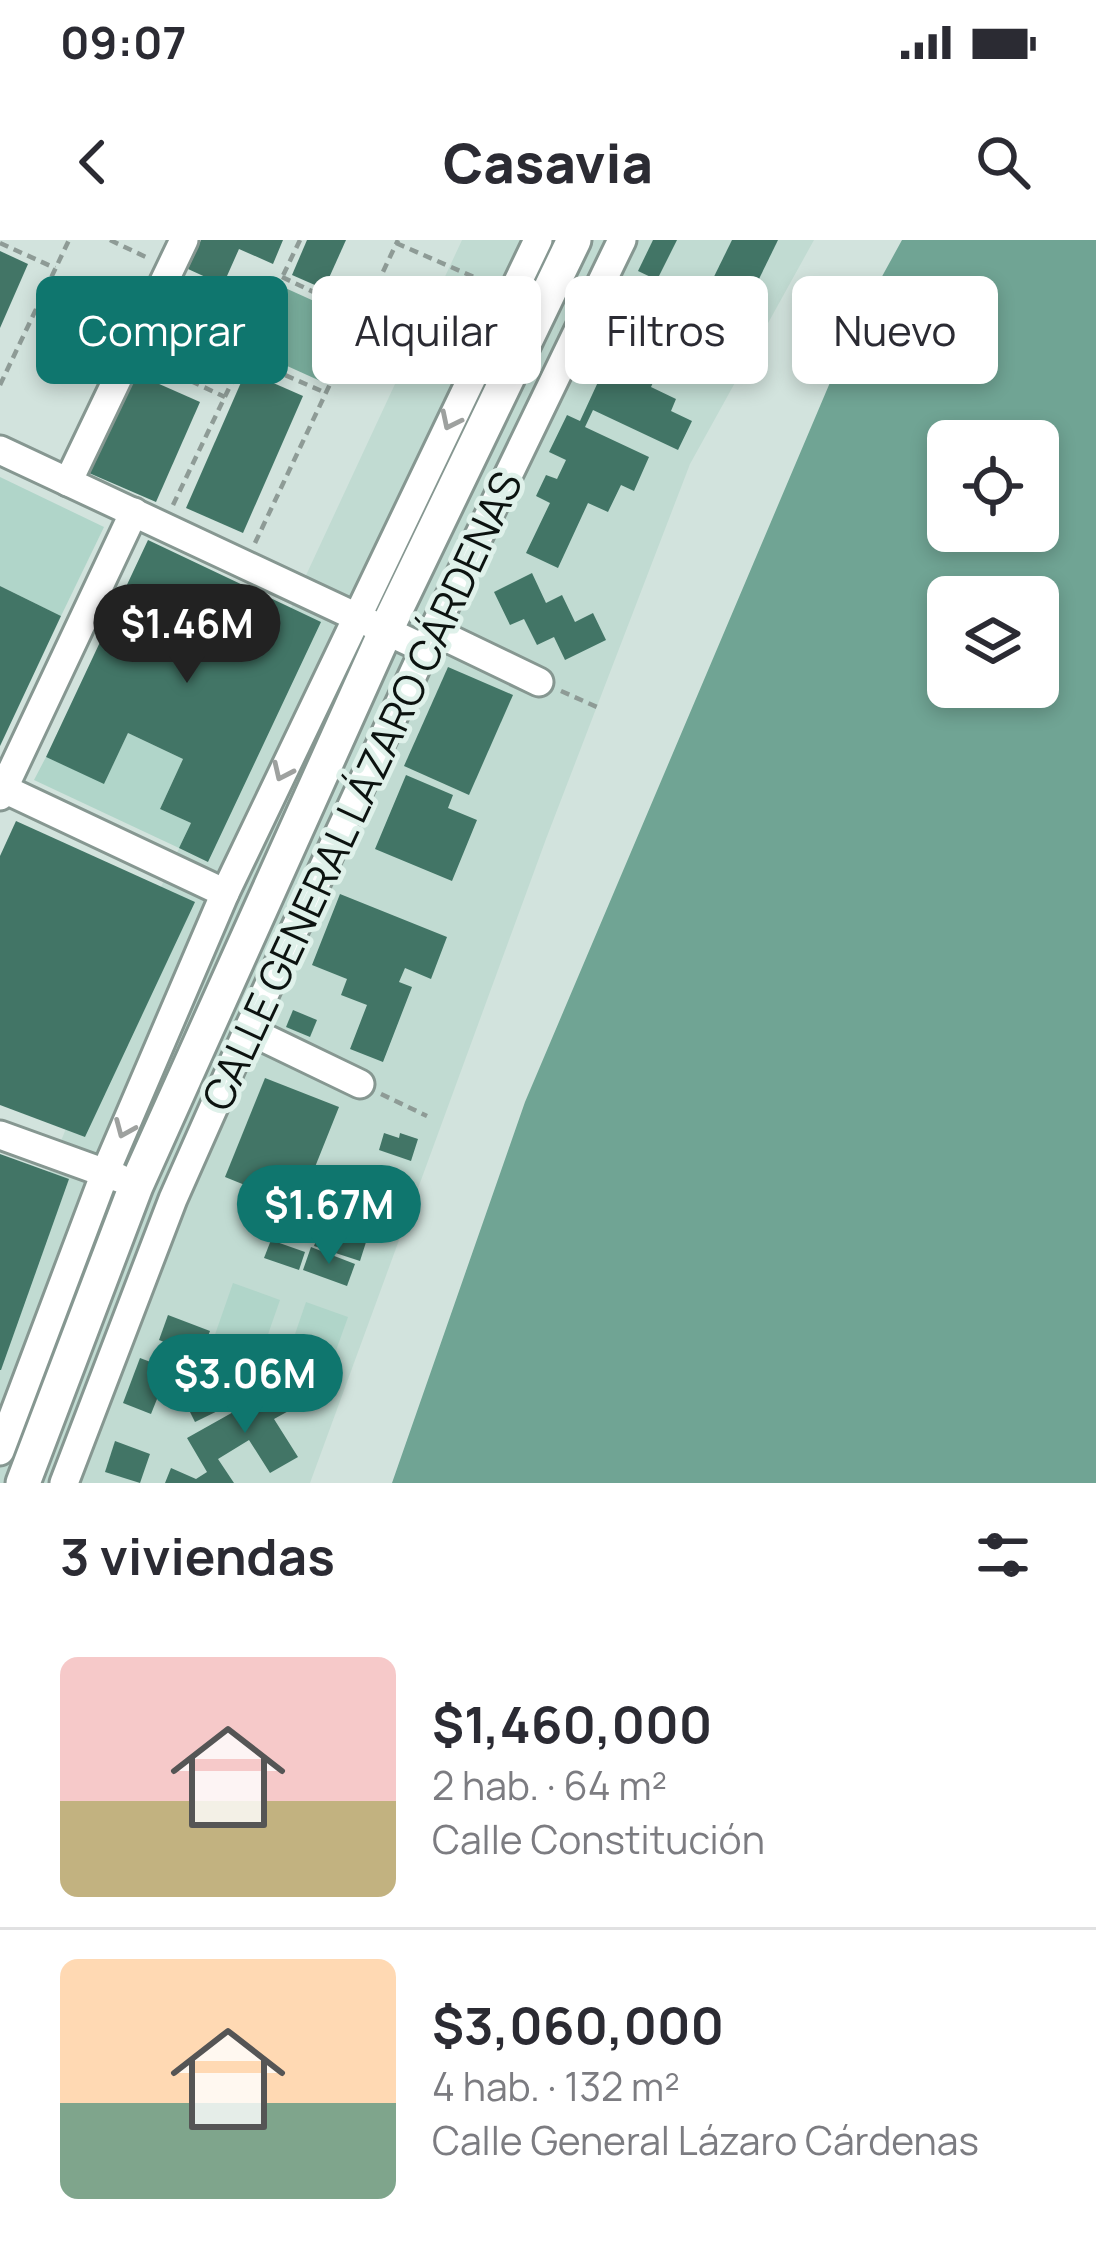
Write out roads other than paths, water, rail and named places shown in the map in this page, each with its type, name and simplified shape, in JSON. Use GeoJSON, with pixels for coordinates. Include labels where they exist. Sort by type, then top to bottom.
{"type":"FeatureCollection","features":[{"type":"Feature","properties":{"kind":"main road","name":"CALLE GENERAL LÁZARO CÁRDENAS"},"geometry":{"type":"LineString","coordinates":[[23,1483],[121,1179],[574,240]]}},
{"type":"Feature","properties":{"kind":"street"},"geometry":{"type":"LineString","coordinates":[[68,482],[184,240]]}},
{"type":"Feature","properties":{"kind":"street","name":"CALLE GENERAL LÁZARO CÁRDENAS"},"geometry":{"type":"LineString","coordinates":[[0,1450],[121,1179],[225,893],[538,240]]}},
{"type":"Feature","properties":{"kind":"street","name":"CALLE GENERAL LÁZARO CÁRDENAS"},"geometry":{"type":"LineString","coordinates":[[79,1480],[173,1199],[256,1034],[622,240]]}},
{"type":"Feature","properties":{"kind":"street"},"geometry":{"type":"LineString","coordinates":[[435,639],[636,240]]}},
{"type":"Feature","properties":{"kind":"street"},"geometry":{"type":"LineString","coordinates":[[0,450],[386,630],[435,639],[539,682]]}},
{"type":"Feature","properties":{"kind":"street"},"geometry":{"type":"LineString","coordinates":[[134,512],[1,791],[225,893]]}},
{"type":"Feature","properties":{"kind":"street"},"geometry":{"type":"LineString","coordinates":[[79,1480],[256,1034],[360,1084]]}},
{"type":"Feature","properties":{"kind":"street"},"geometry":{"type":"LineString","coordinates":[[0,1135],[173,1199]]}}]}
